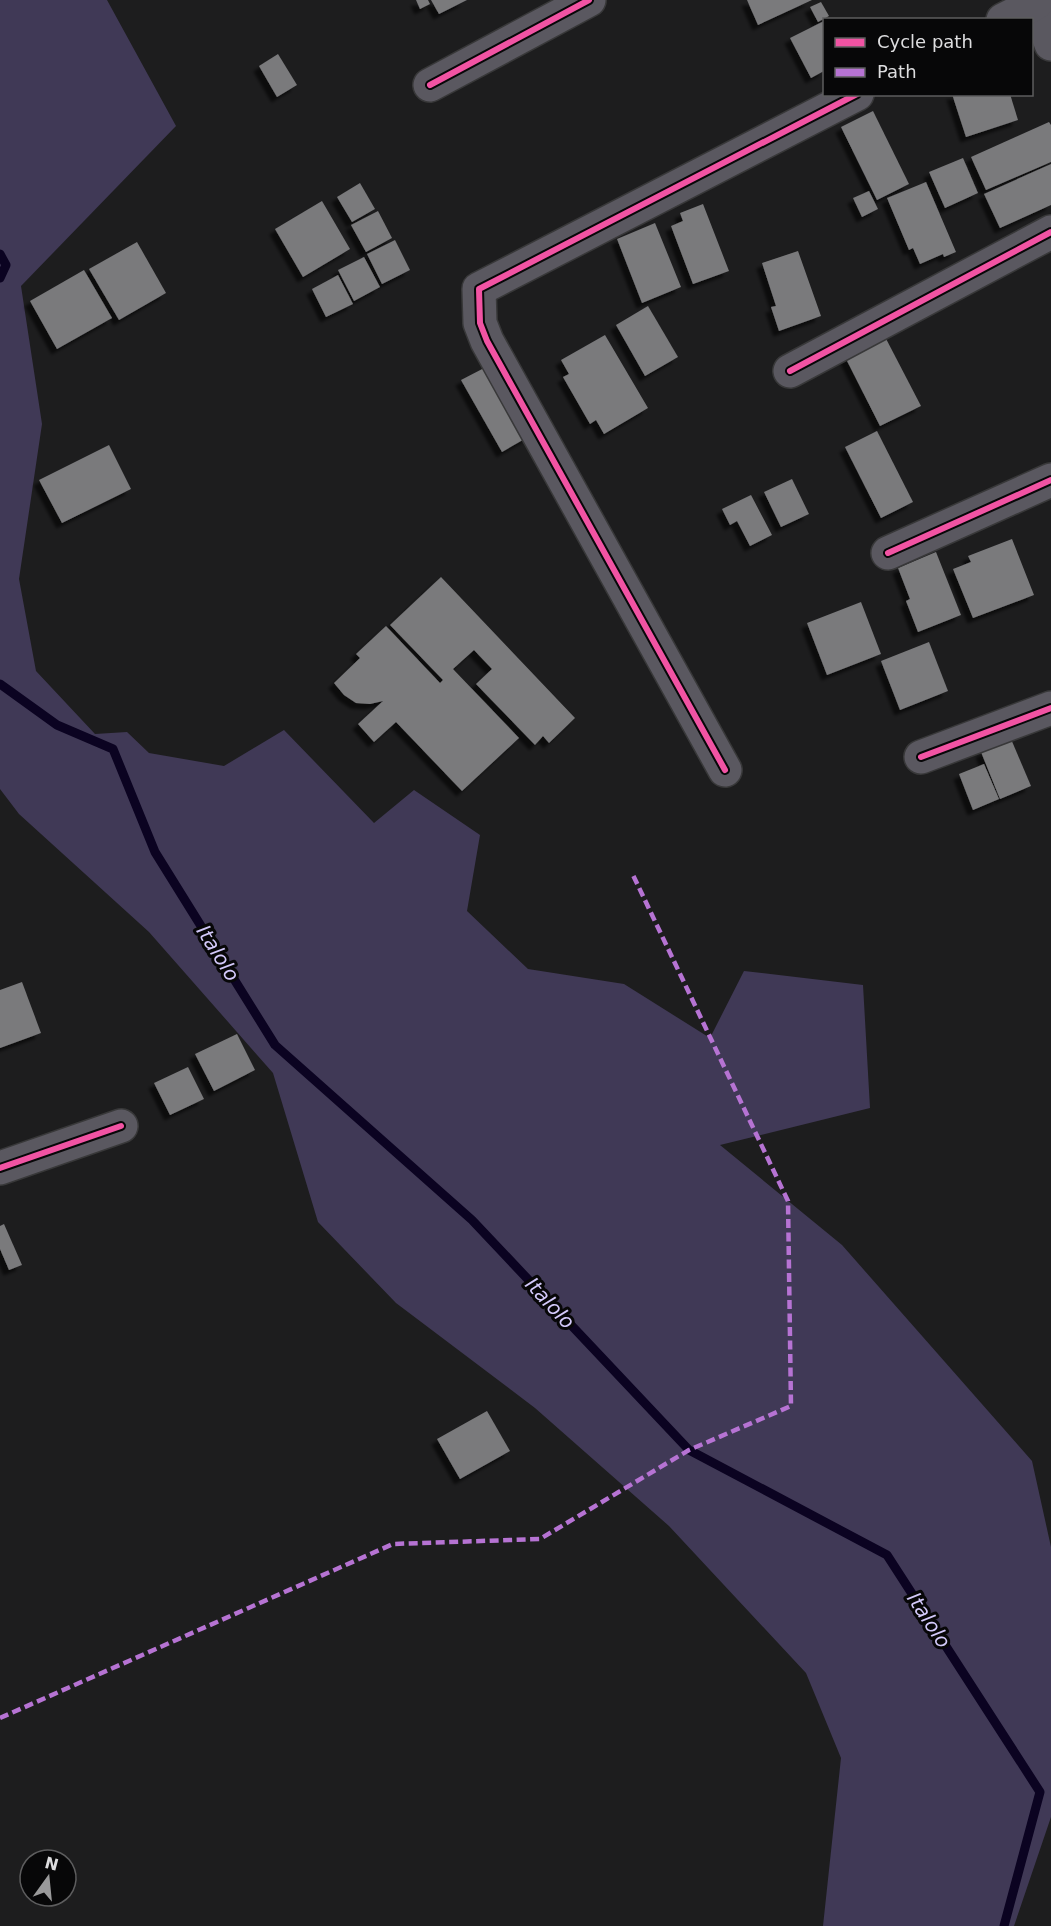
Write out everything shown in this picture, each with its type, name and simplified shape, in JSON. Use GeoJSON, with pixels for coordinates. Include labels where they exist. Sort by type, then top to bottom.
{"type":"FeatureCollection","features":[{"type":"Feature","properties":{"kind":"street"},"geometry":{"type":"LineString","coordinates":[[429,85],[589,0]]}},
{"type":"Feature","properties":{"kind":"street"},"geometry":{"type":"LineString","coordinates":[[1006,18],[1036,1],[1051,44]]}},
{"type":"Feature","properties":{"kind":"street"},"geometry":{"type":"LineString","coordinates":[[726,770],[487,341],[480,323],[479,289],[853,96]]}},
{"type":"Feature","properties":{"kind":"street"},"geometry":{"type":"LineString","coordinates":[[790,371],[1051,232]]}},
{"type":"Feature","properties":{"kind":"street"},"geometry":{"type":"LineString","coordinates":[[888,553],[1051,480]]}},
{"type":"Feature","properties":{"kind":"street"},"geometry":{"type":"LineString","coordinates":[[921,757],[1051,708]]}},
{"type":"Feature","properties":{"kind":"street"},"geometry":{"type":"LineString","coordinates":[[0,1168],[121,1126]]}},
{"type":"Feature","properties":{"kind":"shaded area"},"geometry":{"type":"Polygon","coordinates":[[[0,0],[107,0],[176,126],[21,286],[42,424],[19,579],[36,671],[95,734],[127,732],[149,753],[224,766],[284,730],[374,823],[414,790],[480,835],[467,911],[528,969],[624,984],[710,1038],[744,971],[863,985],[870,1108],[720,1145],[842,1245],[1032,1461],[1051,1547],[1051,1817],[1014,1926],[823,1926],[841,1758],[806,1673],[669,1526],[535,1408],[396,1303],[318,1222],[273,1073],[149,932],[19,814],[0,789],[0,0]]]}},
{"type":"Feature","properties":{"kind":"building"},"geometry":{"type":"Polygon","coordinates":[[[416,0],[428,0],[430,4],[420,9],[416,0]]]}},
{"type":"Feature","properties":{"kind":"building"},"geometry":{"type":"Polygon","coordinates":[[[431,0],[467,0],[439,14],[431,0]]]}},
{"type":"Feature","properties":{"kind":"building"},"geometry":{"type":"Polygon","coordinates":[[[747,0],[812,0],[758,25],[747,0]]]}},
{"type":"Feature","properties":{"kind":"building"},"geometry":{"type":"Polygon","coordinates":[[[821,2],[829,16],[818,22],[810,7],[821,2]]]}},
{"type":"Feature","properties":{"kind":"building"},"geometry":{"type":"Polygon","coordinates":[[[823,22],[823,72],[811,78],[790,38],[823,22]]]}},
{"type":"Feature","properties":{"kind":"building"},"geometry":{"type":"Polygon","coordinates":[[[278,54],[297,85],[277,97],[259,66],[278,54]]]}},
{"type":"Feature","properties":{"kind":"building"},"geometry":{"type":"Polygon","coordinates":[[[953,96],[1011,96],[1018,120],[966,137],[953,96]]]}},
{"type":"Feature","properties":{"kind":"building"},"geometry":{"type":"Polygon","coordinates":[[[873,111],[909,184],[877,200],[841,127],[873,111]]]}},
{"type":"Feature","properties":{"kind":"building"},"geometry":{"type":"Polygon","coordinates":[[[1049,122],[1051,125],[1051,162],[986,190],[971,157],[1049,122]]]}},
{"type":"Feature","properties":{"kind":"building"},"geometry":{"type":"Polygon","coordinates":[[[963,158],[978,193],[945,208],[929,172],[963,158]]]}},
{"type":"Feature","properties":{"kind":"building"},"geometry":{"type":"Polygon","coordinates":[[[1051,164],[1051,205],[1000,228],[984,194],[1051,164]]]}},
{"type":"Feature","properties":{"kind":"building"},"geometry":{"type":"Polygon","coordinates":[[[926,182],[956,252],[944,257],[943,254],[920,264],[913,248],[909,250],[887,198],[926,182]]]}},
{"type":"Feature","properties":{"kind":"building"},"geometry":{"type":"Polygon","coordinates":[[[360,183],[375,209],[352,222],[337,197],[360,183]]]}},
{"type":"Feature","properties":{"kind":"building"},"geometry":{"type":"Polygon","coordinates":[[[869,191],[878,209],[862,217],[853,198],[869,191]]]}},
{"type":"Feature","properties":{"kind":"building"},"geometry":{"type":"Polygon","coordinates":[[[322,201],[350,249],[303,277],[275,229],[322,201]]]}},
{"type":"Feature","properties":{"kind":"building"},"geometry":{"type":"Polygon","coordinates":[[[703,204],[729,271],[693,284],[671,226],[683,221],[680,213],[703,204]]]}},
{"type":"Feature","properties":{"kind":"building"},"geometry":{"type":"Polygon","coordinates":[[[378,211],[392,238],[366,252],[351,225],[378,211]]]}},
{"type":"Feature","properties":{"kind":"building"},"geometry":{"type":"Polygon","coordinates":[[[655,223],[681,287],[642,303],[617,239],[655,223]]]}},
{"type":"Feature","properties":{"kind":"building"},"geometry":{"type":"Polygon","coordinates":[[[395,240],[410,270],[382,284],[367,254],[395,240]]]}},
{"type":"Feature","properties":{"kind":"building"},"geometry":{"type":"Polygon","coordinates":[[[137,242],[166,293],[119,320],[89,269],[137,242]]]}},
{"type":"Feature","properties":{"kind":"building"},"geometry":{"type":"Polygon","coordinates":[[[798,251],[821,316],[779,331],[771,307],[776,306],[762,263],[798,251]]]}},
{"type":"Feature","properties":{"kind":"building"},"geometry":{"type":"Polygon","coordinates":[[[364,257],[380,287],[354,301],[338,270],[364,257]]]}},
{"type":"Feature","properties":{"kind":"building"},"geometry":{"type":"Polygon","coordinates":[[[84,270],[112,318],[57,349],[30,301],[84,270]]]}},
{"type":"Feature","properties":{"kind":"building"},"geometry":{"type":"Polygon","coordinates":[[[338,275],[353,304],[326,317],[312,289],[338,275]]]}},
{"type":"Feature","properties":{"kind":"building"},"geometry":{"type":"Polygon","coordinates":[[[648,306],[678,357],[645,376],[616,325],[648,306]]]}},
{"type":"Feature","properties":{"kind":"building"},"geometry":{"type":"Polygon","coordinates":[[[882,331],[921,406],[880,426],[842,351],[882,331]]]}},
{"type":"Feature","properties":{"kind":"building"},"geometry":{"type":"Polygon","coordinates":[[[605,335],[648,408],[604,434],[596,420],[590,424],[563,377],[569,374],[561,360],[605,335]]]}},
{"type":"Feature","properties":{"kind":"building"},"geometry":{"type":"Polygon","coordinates":[[[488,366],[528,437],[502,452],[461,380],[488,366]]]}},
{"type":"Feature","properties":{"kind":"building"},"geometry":{"type":"Polygon","coordinates":[[[877,431],[913,502],[881,518],[845,447],[877,431]]]}},
{"type":"Feature","properties":{"kind":"building"},"geometry":{"type":"Polygon","coordinates":[[[109,445],[131,489],[62,523],[39,480],[109,445]]]}},
{"type":"Feature","properties":{"kind":"building"},"geometry":{"type":"Polygon","coordinates":[[[792,479],[809,514],[781,527],[764,492],[792,479]]]}},
{"type":"Feature","properties":{"kind":"building"},"geometry":{"type":"Polygon","coordinates":[[[751,495],[772,535],[750,546],[737,521],[730,525],[722,509],[751,495]]]}},
{"type":"Feature","properties":{"kind":"building"},"geometry":{"type":"Polygon","coordinates":[[[1012,539],[1034,595],[973,618],[953,569],[971,562],[968,556],[1012,539]]]}},
{"type":"Feature","properties":{"kind":"building"},"geometry":{"type":"Polygon","coordinates":[[[936,552],[961,615],[918,632],[906,601],[910,599],[898,568],[936,552]]]}},
{"type":"Feature","properties":{"kind":"building"},"geometry":{"type":"Polygon","coordinates":[[[441,577],[575,718],[549,743],[543,736],[535,745],[476,684],[492,669],[474,650],[453,669],[519,738],[462,791],[396,722],[374,742],[358,724],[383,701],[370,704],[356,703],[344,695],[334,683],[360,658],[356,654],[386,626],[440,683],[443,680],[390,625],[441,577]]]}},
{"type":"Feature","properties":{"kind":"building"},"geometry":{"type":"Polygon","coordinates":[[[861,602],[881,654],[827,675],[807,623],[861,602]]]}},
{"type":"Feature","properties":{"kind":"building"},"geometry":{"type":"Polygon","coordinates":[[[929,642],[948,691],[900,710],[881,661],[929,642]]]}},
{"type":"Feature","properties":{"kind":"building"},"geometry":{"type":"Polygon","coordinates":[[[1011,739],[1031,786],[1000,799],[981,752],[1011,739]]]}},
{"type":"Feature","properties":{"kind":"building"},"geometry":{"type":"Polygon","coordinates":[[[984,764],[999,799],[973,810],[959,774],[984,764]]]}},
{"type":"Feature","properties":{"kind":"building"},"geometry":{"type":"Polygon","coordinates":[[[22,982],[41,1033],[0,1048],[0,990],[22,982]]]}},
{"type":"Feature","properties":{"kind":"building"},"geometry":{"type":"Polygon","coordinates":[[[237,1034],[255,1070],[214,1091],[195,1054],[237,1034]]]}},
{"type":"Feature","properties":{"kind":"building"},"geometry":{"type":"Polygon","coordinates":[[[188,1067],[204,1099],[170,1115],[154,1083],[188,1067]]]}},
{"type":"Feature","properties":{"kind":"building"},"geometry":{"type":"Polygon","coordinates":[[[4,1224],[22,1265],[9,1270],[0,1249],[0,1226],[4,1224]]]}},
{"type":"Feature","properties":{"kind":"building"},"geometry":{"type":"Polygon","coordinates":[[[487,1411],[510,1451],[460,1479],[437,1439],[487,1411]]]}},
{"type":"Feature","properties":{"kind":"waterway","name":"Italolo"},"geometry":{"type":"LineString","coordinates":[[0,254],[6,265],[0,278]]}},
{"type":"Feature","properties":{"kind":"waterway","name":"Italolo"},"geometry":{"type":"LineString","coordinates":[[0,684],[57,725],[113,749],[155,852],[275,1045],[472,1220],[689,1450],[887,1555],[1040,1792],[1004,1926]]}},
{"type":"Feature","properties":{"kind":"marked path"},"geometry":{"type":"LineString","coordinates":[[0,1718],[393,1544],[540,1539],[689,1450],[791,1406],[788,1201],[633,875]]}},
{"type":"Feature","properties":{"kind":"cycle path"},"geometry":{"type":"LineString","coordinates":[[430,85],[589,0]]}},
{"type":"Feature","properties":{"kind":"cycle path"},"geometry":{"type":"LineString","coordinates":[[725,770],[487,341],[480,323],[479,289],[853,96]]}},
{"type":"Feature","properties":{"kind":"cycle path"},"geometry":{"type":"LineString","coordinates":[[790,371],[1051,232]]}},
{"type":"Feature","properties":{"kind":"cycle path"},"geometry":{"type":"LineString","coordinates":[[888,553],[1051,480]]}},
{"type":"Feature","properties":{"kind":"cycle path"},"geometry":{"type":"LineString","coordinates":[[921,757],[1051,708]]}},
{"type":"Feature","properties":{"kind":"cycle path"},"geometry":{"type":"LineString","coordinates":[[0,1168],[121,1126]]}}]}
